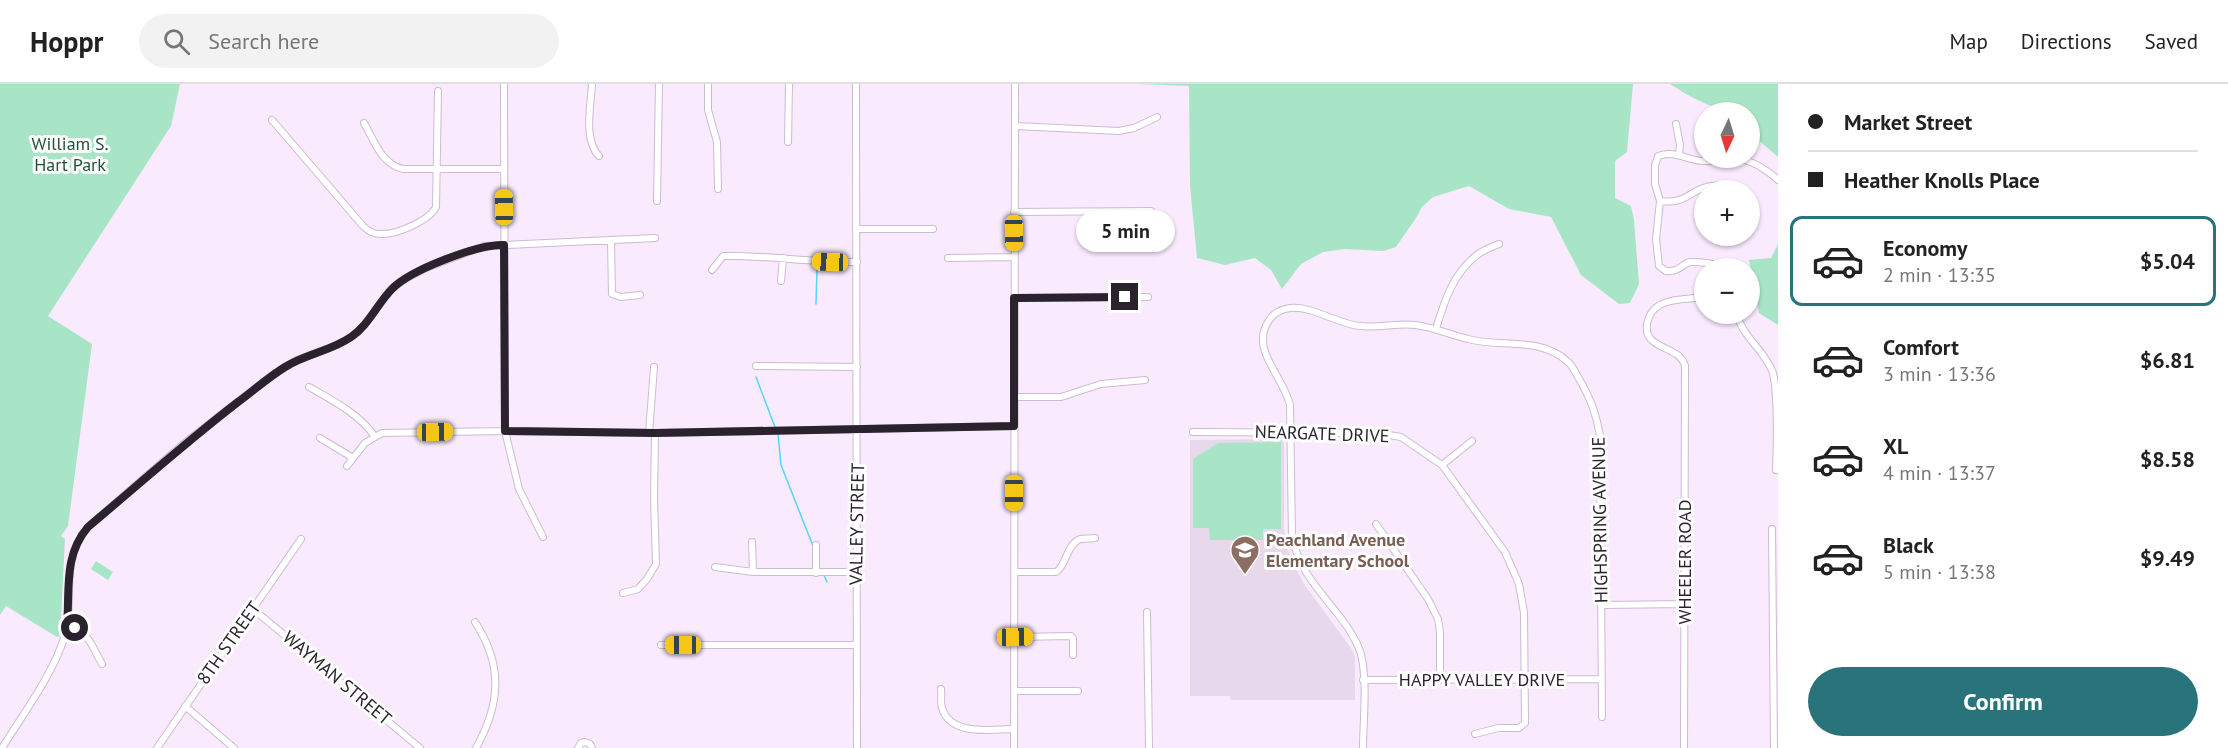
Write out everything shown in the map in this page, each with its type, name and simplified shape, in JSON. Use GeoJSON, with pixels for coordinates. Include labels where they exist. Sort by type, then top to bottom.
{"type":"FeatureCollection","features":[{"type":"Feature","properties":{"kind":"street"},"geometry":{"type":"LineString","coordinates":[[504,84],[505,431],[519,489],[543,537]]}},
{"type":"Feature","properties":{"kind":"street"},"geometry":{"type":"LineString","coordinates":[[592,84],[590,135],[592,149],[599,156]]}},
{"type":"Feature","properties":{"kind":"street"},"geometry":{"type":"LineString","coordinates":[[657,201],[659,84]]}},
{"type":"Feature","properties":{"kind":"street"},"geometry":{"type":"LineString","coordinates":[[708,84],[708,111],[717,142],[718,189]]}},
{"type":"Feature","properties":{"kind":"street"},"geometry":{"type":"LineString","coordinates":[[788,142],[789,84]]}},
{"type":"Feature","properties":{"kind":"street","name":"VALLEY STREET"},"geometry":{"type":"LineString","coordinates":[[856,84],[857,748]]}},
{"type":"Feature","properties":{"kind":"street"},"geometry":{"type":"LineString","coordinates":[[1014,748],[1015,84]]}},
{"type":"Feature","properties":{"kind":"street"},"geometry":{"type":"LineString","coordinates":[[272,120],[363,226],[378,234],[390,233],[423,221],[433,213],[438,200],[438,91]]}},
{"type":"Feature","properties":{"kind":"street"},"geometry":{"type":"LineString","coordinates":[[1015,126],[1119,131],[1134,128],[1157,117]]}},
{"type":"Feature","properties":{"kind":"street"},"geometry":{"type":"LineString","coordinates":[[364,123],[383,156],[395,167],[403,169],[503,169]]}},
{"type":"Feature","properties":{"kind":"street"},"geometry":{"type":"LineString","coordinates":[[1676,124],[1679,154]]}},
{"type":"Feature","properties":{"kind":"street"},"geometry":{"type":"LineString","coordinates":[[1694,261],[1688,262],[1673,272],[1666,272],[1659,266],[1656,239],[1660,201],[1655,184],[1655,166],[1658,156],[1666,153],[1679,154],[1702,161],[1736,158],[1767,170],[1778,180]]}},
{"type":"Feature","properties":{"kind":"street"},"geometry":{"type":"LineString","coordinates":[[1660,201],[1682,201],[1694,194]]}},
{"type":"Feature","properties":{"kind":"street"},"geometry":{"type":"LineString","coordinates":[[1014,212],[1151,211]]}},
{"type":"Feature","properties":{"kind":"street"},"geometry":{"type":"LineString","coordinates":[[857,229],[933,229]]}},
{"type":"Feature","properties":{"kind":"street"},"geometry":{"type":"LineString","coordinates":[[2,748],[51,667],[63,641],[67,627],[71,556],[76,543],[88,527],[181,446],[271,376],[297,360],[337,345],[353,336],[397,284],[426,268],[484,246],[655,237]]}},
{"type":"Feature","properties":{"kind":"street"},"geometry":{"type":"LineString","coordinates":[[611,241],[612,294],[621,297],[640,295]]}},
{"type":"Feature","properties":{"kind":"street"},"geometry":{"type":"LineString","coordinates":[[1436,329],[1446,295],[1461,272],[1478,254],[1498,244]]}},
{"type":"Feature","properties":{"kind":"street"},"geometry":{"type":"LineString","coordinates":[[712,270],[723,256],[783,258],[809,262],[856,261]]}},
{"type":"Feature","properties":{"kind":"street"},"geometry":{"type":"LineString","coordinates":[[948,258],[1014,257]]}},
{"type":"Feature","properties":{"kind":"street"},"geometry":{"type":"LineString","coordinates":[[781,281],[783,258]]}},
{"type":"Feature","properties":{"kind":"street"},"geometry":{"type":"LineString","coordinates":[[1014,298],[1148,297]]}},
{"type":"Feature","properties":{"kind":"street","name":"WHEELER ROAD"},"geometry":{"type":"LineString","coordinates":[[1684,748],[1686,376],[1684,360],[1676,353],[1660,347],[1650,338],[1646,326],[1650,312],[1660,305],[1670,301],[1694,298]]}},
{"type":"Feature","properties":{"kind":"street","name":"HIGHSPRING AVENUE"},"geometry":{"type":"LineString","coordinates":[[1363,748],[1363,664],[1358,646],[1305,572],[1294,546],[1291,525],[1290,405],[1287,392],[1263,349],[1262,337],[1268,321],[1276,313],[1291,308],[1360,326],[1413,325],[1484,342],[1529,344],[1549,350],[1569,362],[1590,398],[1600,436],[1602,717]]}},
{"type":"Feature","properties":{"kind":"street"},"geometry":{"type":"LineString","coordinates":[[1740,324],[1769,363],[1778,387],[1776,470]]}},
{"type":"Feature","properties":{"kind":"street"},"geometry":{"type":"LineString","coordinates":[[756,366],[857,367]]}},
{"type":"Feature","properties":{"kind":"street"},"geometry":{"type":"LineString","coordinates":[[623,593],[638,589],[656,564],[652,433],[654,367]]}},
{"type":"Feature","properties":{"kind":"street"},"geometry":{"type":"LineString","coordinates":[[1014,397],[1061,396],[1101,384],[1145,380]]}},
{"type":"Feature","properties":{"kind":"street"},"geometry":{"type":"LineString","coordinates":[[309,387],[343,407],[375,437]]}},
{"type":"Feature","properties":{"kind":"street"},"geometry":{"type":"LineString","coordinates":[[346,466],[365,443],[382,434],[505,431],[652,433],[858,431],[1014,426]]}},
{"type":"Feature","properties":{"kind":"street","name":"NEARGATE DRIVE"},"geometry":{"type":"LineString","coordinates":[[1193,432],[1377,432],[1401,437],[1442,465],[1505,552],[1519,584],[1524,613],[1525,723],[1519,729],[1498,729],[1475,734]]}},
{"type":"Feature","properties":{"kind":"street"},"geometry":{"type":"LineString","coordinates":[[320,438],[353,458]]}},
{"type":"Feature","properties":{"kind":"street"},"geometry":{"type":"LineString","coordinates":[[1442,465],[1472,441]]}},
{"type":"Feature","properties":{"kind":"street"},"geometry":{"type":"LineString","coordinates":[[1376,524],[1428,598],[1438,619],[1440,680]]}},
{"type":"Feature","properties":{"kind":"street"},"geometry":{"type":"LineString","coordinates":[[1772,529],[1775,603],[1774,748]]}},
{"type":"Feature","properties":{"kind":"street","name":"8TH STREET"},"geometry":{"type":"LineString","coordinates":[[157,748],[301,538]]}},
{"type":"Feature","properties":{"kind":"street"},"geometry":{"type":"LineString","coordinates":[[1014,572],[1056,572],[1061,569],[1067,553],[1075,543],[1095,538]]}},
{"type":"Feature","properties":{"kind":"street"},"geometry":{"type":"LineString","coordinates":[[752,542],[753,572]]}},
{"type":"Feature","properties":{"kind":"street"},"geometry":{"type":"LineString","coordinates":[[816,545],[816,573]]}},
{"type":"Feature","properties":{"kind":"street"},"geometry":{"type":"LineString","coordinates":[[715,567],[753,572],[856,572]]}},
{"type":"Feature","properties":{"kind":"street"},"geometry":{"type":"LineString","coordinates":[[1602,605],[1685,604]]}},
{"type":"Feature","properties":{"kind":"street","name":"WAYMAN STREET"},"geometry":{"type":"LineString","coordinates":[[253,609],[420,748]]}},
{"type":"Feature","properties":{"kind":"street"},"geometry":{"type":"LineString","coordinates":[[1147,612],[1149,748]]}},
{"type":"Feature","properties":{"kind":"street"},"geometry":{"type":"LineString","coordinates":[[475,622],[492,652],[496,678],[489,717],[476,748]]}},
{"type":"Feature","properties":{"kind":"street"},"geometry":{"type":"LineString","coordinates":[[67,627],[84,633],[102,664]]}},
{"type":"Feature","properties":{"kind":"street"},"geometry":{"type":"LineString","coordinates":[[1015,637],[1071,636],[1073,655]]}},
{"type":"Feature","properties":{"kind":"street"},"geometry":{"type":"LineString","coordinates":[[661,645],[856,645]]}},
{"type":"Feature","properties":{"kind":"street","name":"HAPPY VALLEY DRIVE"},"geometry":{"type":"LineString","coordinates":[[1363,680],[1601,679]]}},
{"type":"Feature","properties":{"kind":"street"},"geometry":{"type":"LineString","coordinates":[[941,690],[942,708],[948,719],[957,726],[968,729],[1014,729]]}},
{"type":"Feature","properties":{"kind":"street"},"geometry":{"type":"LineString","coordinates":[[1015,691],[1078,691]]}},
{"type":"Feature","properties":{"kind":"street"},"geometry":{"type":"LineString","coordinates":[[185,706],[234,748]]}},
{"type":"Feature","properties":{"kind":"street"},"geometry":{"type":"LineString","coordinates":[[578,748],[581,743],[585,742],[592,748]]}},
{"type":"Feature","properties":{"kind":"shaded area","name":"Peachland Avenue Elementary School"},"geometry":{"type":"Polygon","coordinates":[[[1280,439],[1284,442],[1284,529],[1288,549],[1304,584],[1351,648],[1355,657],[1355,700],[1231,700],[1230,696],[1190,696],[1190,440],[1280,439]]]}},
{"type":"Feature","properties":{"kind":"green space","name":"William S. Hart Park"},"geometry":{"type":"Polygon","coordinates":[[[0,84],[180,84],[171,126],[48,316],[92,344],[68,526],[61,536],[65,539],[60,636],[57,637],[6,606],[0,615],[0,84]]]}},
{"type":"Feature","properties":{"kind":"green space"},"geometry":{"type":"Polygon","coordinates":[[[1139,84],[1633,84],[1627,152],[1615,161],[1615,198],[1631,206],[1639,284],[1630,303],[1619,304],[1581,275],[1551,217],[1509,209],[1469,186],[1433,197],[1422,207],[1396,247],[1383,251],[1345,249],[1323,252],[1301,264],[1282,289],[1271,270],[1255,258],[1225,265],[1197,258],[1190,186],[1189,86],[1139,84]]]}},
{"type":"Feature","properties":{"kind":"green space"},"geometry":{"type":"Polygon","coordinates":[[[1670,84],[1778,84],[1778,157],[1760,141],[1760,102],[1703,102],[1670,84]]]}},
{"type":"Feature","properties":{"kind":"green space"},"geometry":{"type":"Polygon","coordinates":[[[1778,244],[1778,325],[1760,314],[1760,259],[1771,258],[1778,244]]]}},
{"type":"Feature","properties":{"kind":"green space"},"geometry":{"type":"Polygon","coordinates":[[[1281,442],[1281,529],[1263,529],[1263,540],[1210,540],[1209,528],[1193,528],[1193,459],[1218,443],[1281,442]]]}},
{"type":"Feature","properties":{"kind":"green space"},"geometry":{"type":"Polygon","coordinates":[[[96,561],[113,572],[108,580],[91,569],[96,561]]]}},
{"type":"Feature","properties":{"kind":"waterway"},"geometry":{"type":"LineString","coordinates":[[816,304],[817,269]]}},
{"type":"Feature","properties":{"kind":"waterway"},"geometry":{"type":"LineString","coordinates":[[756,377],[775,427]]}},
{"type":"Feature","properties":{"kind":"waterway"},"geometry":{"type":"LineString","coordinates":[[778,434],[781,465],[813,546]]}},
{"type":"Feature","properties":{"kind":"waterway"},"geometry":{"type":"LineString","coordinates":[[823,573],[827,582]]}},
{"type":"Feature","properties":{"kind":"place","name":"Peachland Avenue Elementary School"},"geometry":{"type":"Point","coordinates":[1245,576]}},
{"type":"Feature","properties":{"kind":"route"},"geometry":{"type":"LineString","coordinates":[[75,628],[67,627],[71,556],[80,536],[88,527],[181,446],[271,376],[297,360],[337,345],[353,336],[397,284],[426,268],[484,246],[504,245],[505,431],[655,433],[858,431],[1014,426],[1014,298],[1125,297]]}}]}
